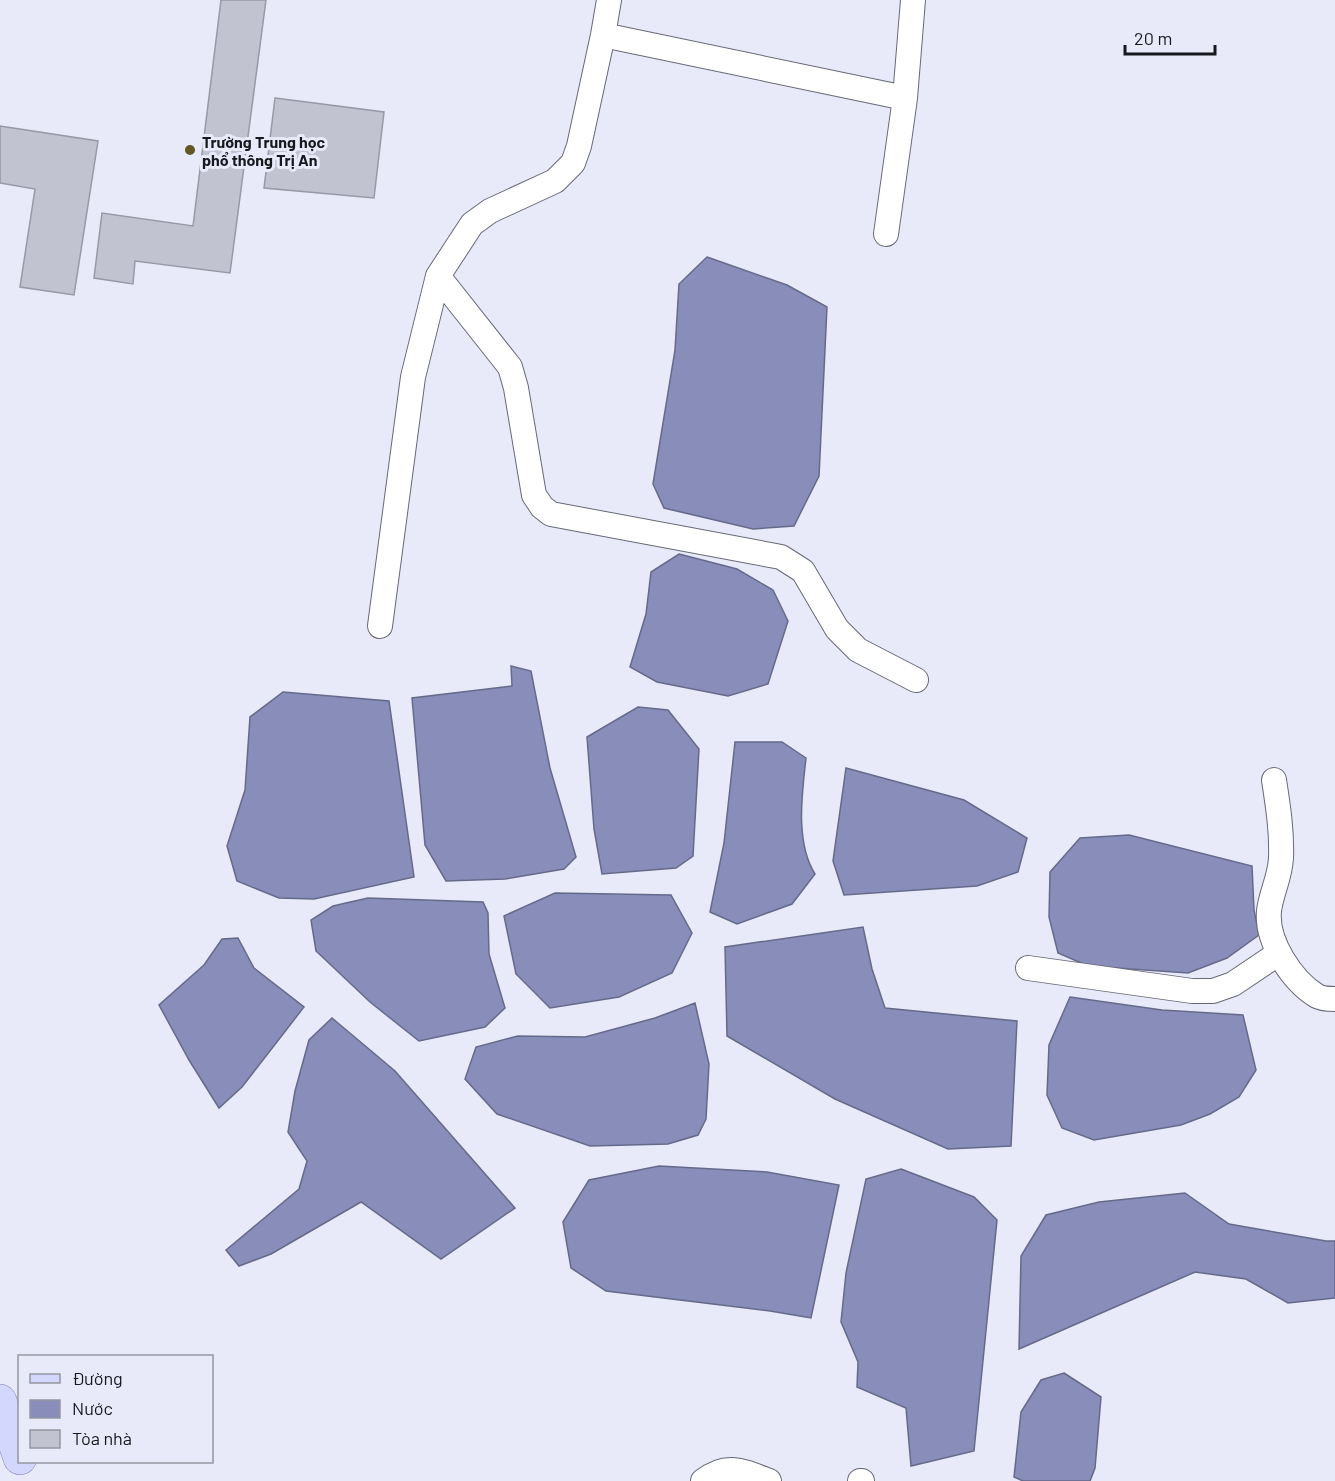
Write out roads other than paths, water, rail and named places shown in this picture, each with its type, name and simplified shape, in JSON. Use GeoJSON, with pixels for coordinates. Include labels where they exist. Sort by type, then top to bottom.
{"type":"FeatureCollection","features":[{"type":"Feature","properties":{"kind":"main road"},"geometry":{"type":"LineString","coordinates":[[0,1401],[18,1454]]}},
{"type":"Feature","properties":{"kind":"main road"},"geometry":{"type":"LineString","coordinates":[[21,1463],[27,1481]]}},
{"type":"Feature","properties":{"kind":"street"},"geometry":{"type":"LineString","coordinates":[[380,626],[413,377],[438,276],[472,224],[490,211],[555,181],[573,163],[579,146],[609,0]]}},
{"type":"Feature","properties":{"kind":"street"},"geometry":{"type":"LineString","coordinates":[[886,234],[905,98],[913,0]]}},
{"type":"Feature","properties":{"kind":"street"},"geometry":{"type":"LineString","coordinates":[[603,35],[905,98]]}},
{"type":"Feature","properties":{"kind":"street"},"geometry":{"type":"LineString","coordinates":[[438,276],[510,367],[516,388],[534,495],[542,507],[552,514],[781,557],[803,571],[837,629],[858,650],[916,680]]}},
{"type":"Feature","properties":{"kind":"street"},"geometry":{"type":"LineString","coordinates":[[1275,780],[1281,858],[1280,874],[1269,911],[1269,927],[1286,966],[1319,998],[1335,999]]}},
{"type":"Feature","properties":{"kind":"street"},"geometry":{"type":"LineString","coordinates":[[1028,968],[1192,991],[1213,991],[1233,984],[1279,953]]}},
{"type":"Feature","properties":{"kind":"street"},"geometry":{"type":"LineString","coordinates":[[703,1481],[729,1468],[769,1481]]}},
{"type":"Feature","properties":{"kind":"water"},"geometry":{"type":"Polygon","coordinates":[[[707,257],[787,285],[827,307],[819,476],[794,526],[753,529],[664,508],[653,484],[675,350],[679,284],[707,257]]]}},
{"type":"Feature","properties":{"kind":"water"},"geometry":{"type":"Polygon","coordinates":[[[679,554],[737,569],[773,590],[788,621],[768,684],[728,696],[657,682],[630,667],[646,614],[651,572],[679,554]]]}},
{"type":"Feature","properties":{"kind":"water"},"geometry":{"type":"Polygon","coordinates":[[[511,666],[531,671],[550,768],[576,857],[564,869],[505,879],[446,881],[425,845],[412,698],[512,686],[511,666]]]}},
{"type":"Feature","properties":{"kind":"water"},"geometry":{"type":"Polygon","coordinates":[[[283,692],[389,701],[414,877],[314,899],[279,898],[237,881],[227,846],[245,790],[250,717],[283,692]]]}},
{"type":"Feature","properties":{"kind":"water"},"geometry":{"type":"Polygon","coordinates":[[[638,707],[668,710],[699,749],[693,856],[676,868],[602,874],[594,829],[587,737],[638,707]]]}},
{"type":"Feature","properties":{"kind":"water"},"geometry":{"type":"Polygon","coordinates":[[[735,742],[782,742],[806,758],[802,833],[815,874],[792,904],[737,924],[710,912],[724,843],[735,742]]]}},
{"type":"Feature","properties":{"kind":"water"},"geometry":{"type":"Polygon","coordinates":[[[846,768],[964,800],[1027,838],[1018,872],[977,886],[844,895],[833,861],[846,768]]]}},
{"type":"Feature","properties":{"kind":"water"},"geometry":{"type":"Polygon","coordinates":[[[1129,835],[1252,866],[1254,910],[1259,935],[1227,958],[1188,973],[1088,966],[1058,953],[1049,917],[1050,872],[1080,838],[1129,835]]]}},
{"type":"Feature","properties":{"kind":"water"},"geometry":{"type":"Polygon","coordinates":[[[555,893],[671,895],[692,933],[672,973],[619,997],[550,1008],[516,974],[504,916],[555,893]]]}},
{"type":"Feature","properties":{"kind":"water"},"geometry":{"type":"Polygon","coordinates":[[[368,898],[483,902],[488,913],[489,954],[505,1008],[485,1027],[419,1041],[370,1002],[316,951],[311,920],[333,906],[368,898]]]}},
{"type":"Feature","properties":{"kind":"water"},"geometry":{"type":"Polygon","coordinates":[[[863,927],[872,969],[885,1008],[1017,1021],[1011,1146],[948,1149],[835,1099],[727,1036],[725,947],[863,927]]]}},
{"type":"Feature","properties":{"kind":"water"},"geometry":{"type":"Polygon","coordinates":[[[238,938],[254,968],[304,1007],[242,1087],[219,1108],[159,1005],[204,965],[222,939],[238,938]]]}},
{"type":"Feature","properties":{"kind":"water"},"geometry":{"type":"Polygon","coordinates":[[[1070,997],[1162,1010],[1243,1015],[1256,1070],[1239,1097],[1210,1114],[1181,1125],[1094,1140],[1062,1128],[1047,1095],[1049,1045],[1070,997]]]}},
{"type":"Feature","properties":{"kind":"water"},"geometry":{"type":"Polygon","coordinates":[[[695,1003],[709,1064],[706,1119],[698,1135],[668,1144],[590,1146],[497,1114],[465,1079],[476,1047],[518,1036],[585,1037],[655,1018],[695,1003]]]}},
{"type":"Feature","properties":{"kind":"water"},"geometry":{"type":"Polygon","coordinates":[[[332,1018],[395,1071],[515,1208],[441,1259],[361,1202],[271,1254],[239,1266],[226,1250],[299,1189],[307,1161],[288,1132],[295,1091],[309,1040],[332,1018]]]}},
{"type":"Feature","properties":{"kind":"water"},"geometry":{"type":"Polygon","coordinates":[[[659,1166],[767,1172],[839,1185],[811,1318],[606,1291],[571,1268],[563,1222],[589,1180],[659,1166]]]}},
{"type":"Feature","properties":{"kind":"water"},"geometry":{"type":"Polygon","coordinates":[[[901,1169],[974,1197],[997,1220],[974,1451],[911,1466],[906,1408],[857,1387],[858,1362],[841,1322],[846,1273],[866,1179],[901,1169]]]}},
{"type":"Feature","properties":{"kind":"water"},"geometry":{"type":"Polygon","coordinates":[[[1185,1193],[1229,1224],[1335,1241],[1335,1298],[1288,1303],[1246,1279],[1195,1272],[1019,1349],[1021,1256],[1046,1215],[1099,1202],[1185,1193]]]}},
{"type":"Feature","properties":{"kind":"water"},"geometry":{"type":"Polygon","coordinates":[[[1064,1373],[1101,1397],[1095,1468],[1090,1481],[1023,1481],[1014,1477],[1021,1412],[1041,1380],[1064,1373]]]}},
{"type":"Feature","properties":{"kind":"place","name":"Trường Trung học phổ thông Trị An"},"geometry":{"type":"Point","coordinates":[190,150]}}]}
